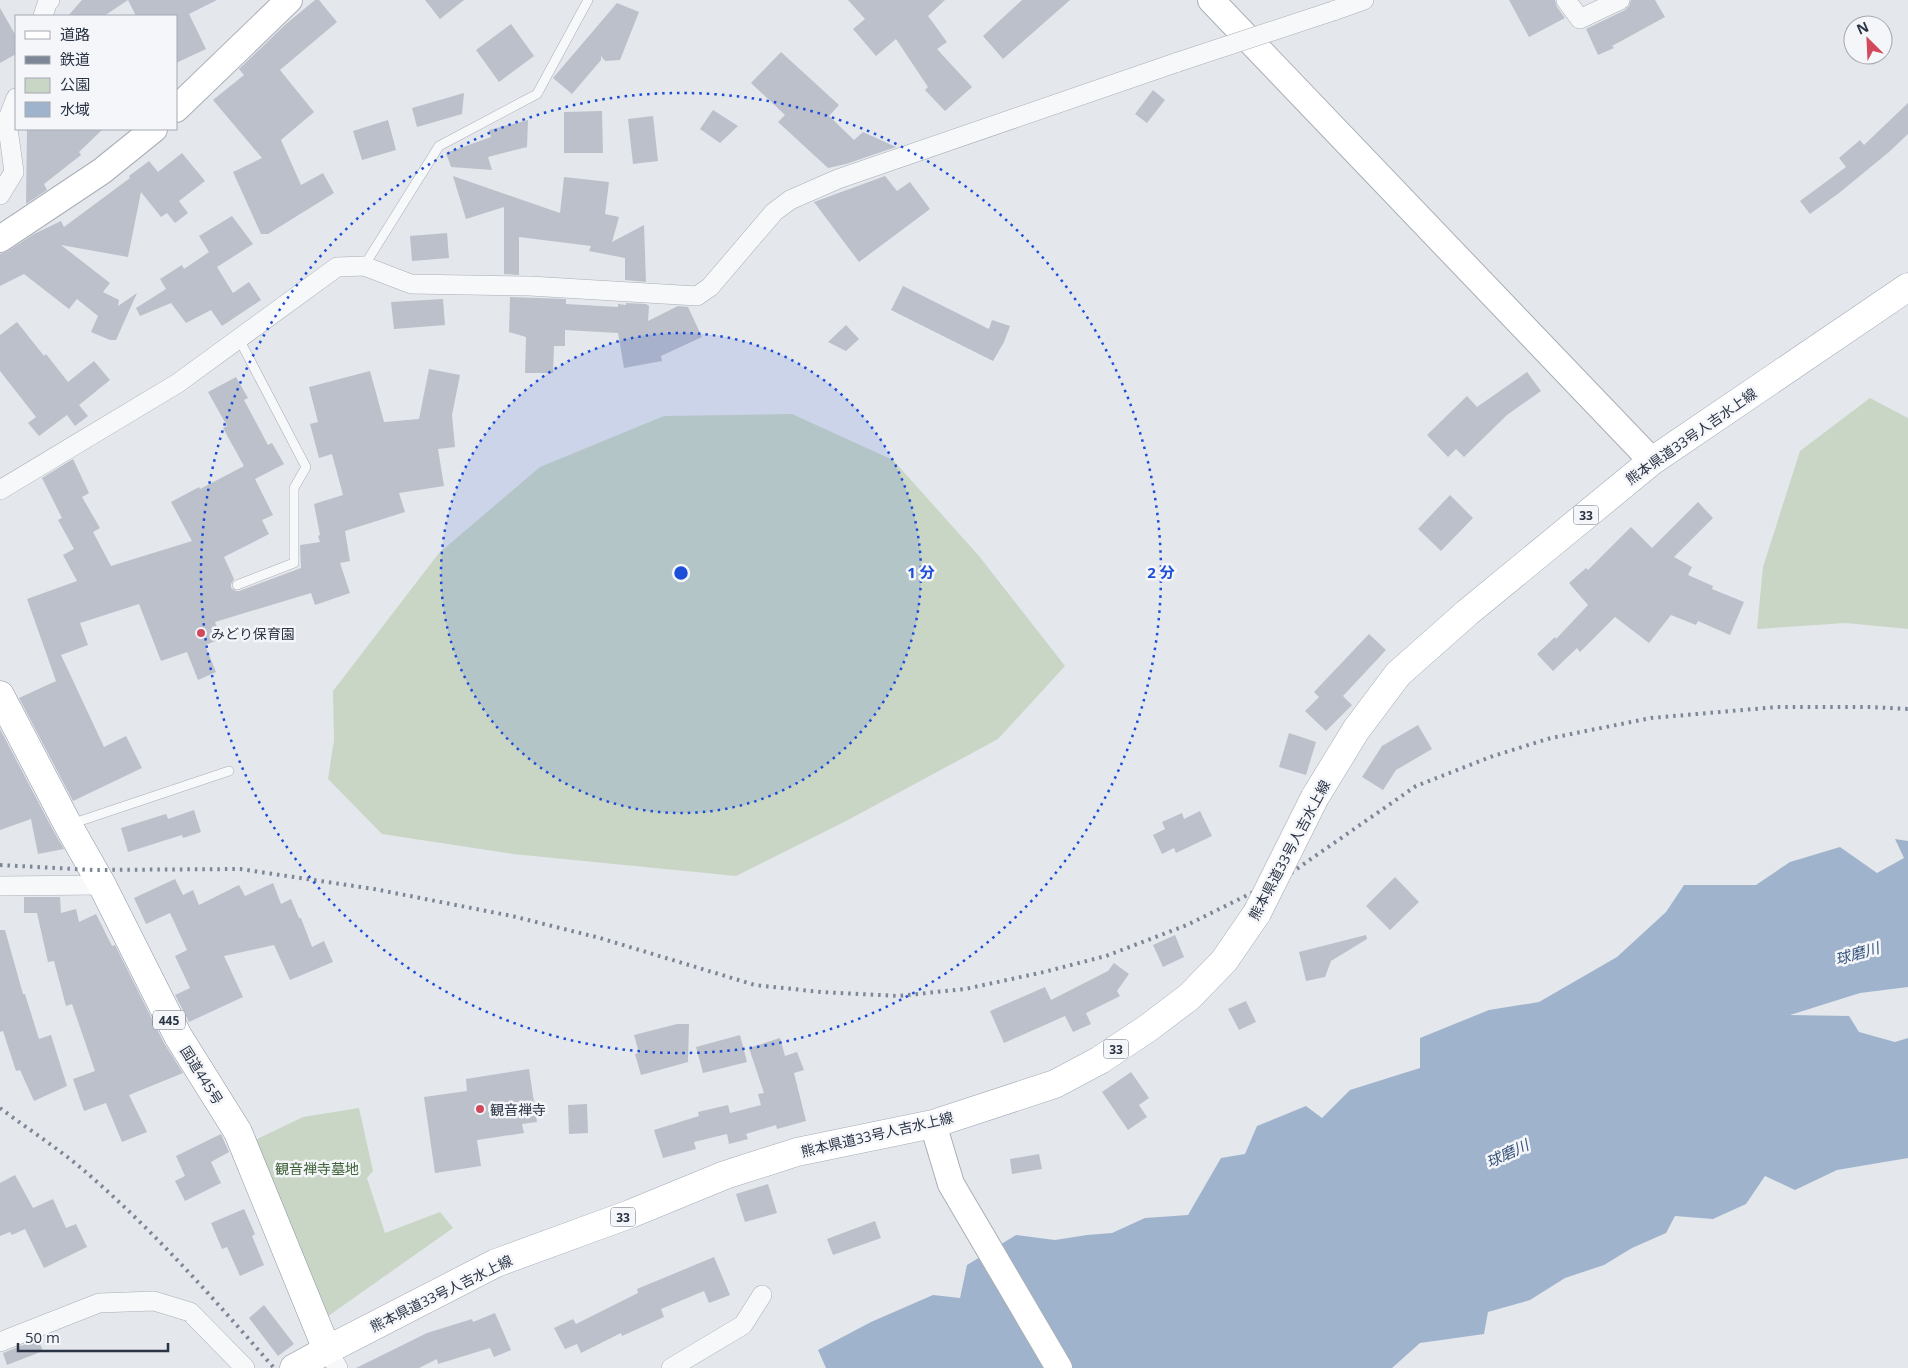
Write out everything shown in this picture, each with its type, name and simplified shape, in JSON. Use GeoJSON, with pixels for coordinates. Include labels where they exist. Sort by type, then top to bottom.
{"type":"FeatureCollection","features":[{"type":"Feature","properties":{"kind":"main road","name":"熊本県道33号人吉水上線"},"geometry":{"type":"LineString","coordinates":[[332,1359],[496,1263],[630,1214],[725,1175],[797,1152],[933,1124],[1055,1084],[1100,1060],[1148,1028],[1189,997],[1224,961],[1258,913],[1315,797],[1356,730],[1398,674],[1468,612],[1652,461],[1908,287]]}},
{"type":"Feature","properties":{"kind":"main road","name":"国道445号"},"geometry":{"type":"LineString","coordinates":[[0,694],[68,825],[102,885],[178,1036],[238,1132],[332,1359]]}},
{"type":"Feature","properties":{"kind":"main road"},"geometry":{"type":"LineString","coordinates":[[294,1368],[332,1359]]}},
{"type":"Feature","properties":{"kind":"street"},"geometry":{"type":"LineString","coordinates":[[43,15],[46,4],[50,0]]}},
{"type":"Feature","properties":{"kind":"street"},"geometry":{"type":"LineString","coordinates":[[178,108],[289,0]]}},
{"type":"Feature","properties":{"kind":"street"},"geometry":{"type":"LineString","coordinates":[[1211,0],[1652,461]]}},
{"type":"Feature","properties":{"kind":"street"},"geometry":{"type":"LineString","coordinates":[[0,490],[178,384],[337,267],[364,266],[411,284],[530,286],[697,296],[710,287],[774,212],[790,200],[838,179],[1364,0]]}},
{"type":"Feature","properties":{"kind":"street"},"geometry":{"type":"LineString","coordinates":[[1566,0],[1580,20],[1620,0]]}},
{"type":"Feature","properties":{"kind":"street"},"geometry":{"type":"LineString","coordinates":[[0,195],[14,172],[7,121],[15,101]]}},
{"type":"Feature","properties":{"kind":"street"},"geometry":{"type":"LineString","coordinates":[[0,239],[102,171],[153,130]]}},
{"type":"Feature","properties":{"kind":"street"},"geometry":{"type":"LineString","coordinates":[[0,886],[102,885]]}},
{"type":"Feature","properties":{"kind":"street"},"geometry":{"type":"LineString","coordinates":[[933,1124],[951,1184],[1058,1368]]}},
{"type":"Feature","properties":{"kind":"street"},"geometry":{"type":"LineString","coordinates":[[671,1368],[743,1325],[762,1295]]}},
{"type":"Feature","properties":{"kind":"street"},"geometry":{"type":"LineString","coordinates":[[0,1342],[99,1303],[154,1301],[190,1312],[245,1368]]}},
{"type":"Feature","properties":{"kind":"lane"},"geometry":{"type":"LineString","coordinates":[[364,266],[439,146],[537,94],[588,0]]}},
{"type":"Feature","properties":{"kind":"lane"},"geometry":{"type":"LineString","coordinates":[[237,585],[294,563],[294,488],[306,467],[239,339]]}},
{"type":"Feature","properties":{"kind":"lane"},"geometry":{"type":"LineString","coordinates":[[68,825],[229,771]]}},
{"type":"Feature","properties":{"kind":"green space"},"geometry":{"type":"Polygon","coordinates":[[[1870,398],[1908,418],[1908,629],[1846,623],[1757,629],[1763,567],[1800,451],[1870,398]]]}},
{"type":"Feature","properties":{"kind":"green space"},"geometry":{"type":"Polygon","coordinates":[[[792,414],[893,460],[979,556],[1065,666],[998,739],[848,820],[736,876],[513,854],[382,834],[328,779],[334,740],[333,691],[439,553],[540,467],[664,416],[792,414]]]}},
{"type":"Feature","properties":{"kind":"green space","name":"観音禅寺墓地"},"geometry":{"type":"Polygon","coordinates":[[[359,1108],[373,1171],[367,1178],[385,1233],[440,1212],[453,1228],[324,1319],[251,1142],[303,1117],[359,1108]]]}},
{"type":"Feature","properties":{"kind":"water","name":"球磨川"},"geometry":{"type":"Polygon","coordinates":[[[1895,839],[1908,841],[1908,987],[1860,993],[1790,1015],[1849,1016],[1859,1032],[1895,1042],[1908,1038],[1908,1158],[1837,1170],[1795,1190],[1765,1176],[1746,1204],[1713,1219],[1675,1216],[1666,1233],[1632,1248],[1604,1265],[1565,1278],[1530,1300],[1488,1312],[1484,1334],[1420,1343],[1392,1368],[826,1368],[818,1350],[871,1322],[933,1295],[960,1298],[967,1265],[1016,1235],[1055,1240],[1112,1233],[1145,1218],[1188,1215],[1221,1158],[1245,1154],[1257,1126],[1306,1106],[1322,1118],[1350,1090],[1420,1068],[1420,1038],[1489,1010],[1539,1002],[1617,957],[1666,912],[1684,885],[1756,885],[1790,862],[1840,847],[1877,873],[1904,858],[1895,839]]]}},
{"type":"Feature","properties":{"kind":"building"},"geometry":{"type":"Polygon","coordinates":[[[82,0],[128,0],[106,15],[69,15],[82,0]]]}},
{"type":"Feature","properties":{"kind":"building"},"geometry":{"type":"Polygon","coordinates":[[[128,0],[217,0],[189,14],[206,49],[178,62],[178,15],[136,15],[128,0]]]}},
{"type":"Feature","properties":{"kind":"building"},"geometry":{"type":"Polygon","coordinates":[[[315,0],[319,0],[337,22],[280,70],[314,112],[281,140],[301,185],[323,173],[334,193],[268,234],[261,234],[233,172],[262,158],[213,100],[244,75],[239,69],[286,24],[315,0]]]}},
{"type":"Feature","properties":{"kind":"building"},"geometry":{"type":"Polygon","coordinates":[[[425,0],[464,0],[440,19],[425,0]]]}},
{"type":"Feature","properties":{"kind":"building"},"geometry":{"type":"Polygon","coordinates":[[[848,0],[945,0],[928,16],[947,42],[937,49],[972,87],[945,111],[925,90],[928,87],[896,39],[876,56],[853,29],[865,19],[848,0]]]}},
{"type":"Feature","properties":{"kind":"building"},"geometry":{"type":"Polygon","coordinates":[[[1022,0],[1070,0],[1003,59],[983,36],[1022,0]]]}},
{"type":"Feature","properties":{"kind":"building"},"geometry":{"type":"Polygon","coordinates":[[[1509,0],[1555,0],[1557,7],[1565,18],[1529,37],[1509,0]]]}},
{"type":"Feature","properties":{"kind":"building"},"geometry":{"type":"Polygon","coordinates":[[[1631,0],[1655,0],[1665,17],[1612,46],[1614,48],[1598,55],[1586,29],[1625,10],[1631,0]]]}},
{"type":"Feature","properties":{"kind":"building"},"geometry":{"type":"Polygon","coordinates":[[[617,3],[639,12],[620,60],[605,61],[601,56],[601,60],[572,94],[553,78],[617,3]]]}},
{"type":"Feature","properties":{"kind":"building"},"geometry":{"type":"Polygon","coordinates":[[[0,8],[15,34],[15,55],[0,63],[0,8]]]}},
{"type":"Feature","properties":{"kind":"building"},"geometry":{"type":"Polygon","coordinates":[[[511,24],[534,56],[499,82],[476,50],[511,24]]]}},
{"type":"Feature","properties":{"kind":"building"},"geometry":{"type":"Polygon","coordinates":[[[781,52],[839,105],[829,116],[854,140],[863,132],[896,147],[828,168],[778,122],[785,115],[751,83],[781,52]]]}},
{"type":"Feature","properties":{"kind":"building"},"geometry":{"type":"Polygon","coordinates":[[[1153,90],[1165,100],[1147,123],[1135,114],[1153,90]]]}},
{"type":"Feature","properties":{"kind":"building"},"geometry":{"type":"Polygon","coordinates":[[[464,93],[462,114],[417,127],[412,108],[464,93]]]}},
{"type":"Feature","properties":{"kind":"building"},"geometry":{"type":"Polygon","coordinates":[[[1908,103],[1908,134],[1839,193],[1810,214],[1800,201],[1846,167],[1839,158],[1860,140],[1864,145],[1908,103]]]}},
{"type":"Feature","properties":{"kind":"building"},"geometry":{"type":"Polygon","coordinates":[[[713,110],[738,126],[720,143],[700,129],[713,110]]]}},
{"type":"Feature","properties":{"kind":"building"},"geometry":{"type":"Polygon","coordinates":[[[602,111],[603,153],[564,153],[564,112],[602,111]]]}},
{"type":"Feature","properties":{"kind":"building"},"geometry":{"type":"Polygon","coordinates":[[[653,116],[658,161],[633,164],[628,119],[653,116]]]}},
{"type":"Feature","properties":{"kind":"building"},"geometry":{"type":"Polygon","coordinates":[[[388,120],[396,150],[362,160],[353,131],[388,120]]]}},
{"type":"Feature","properties":{"kind":"building"},"geometry":{"type":"Polygon","coordinates":[[[528,120],[527,147],[488,157],[492,170],[451,167],[446,153],[491,137],[489,130],[528,120]]]}},
{"type":"Feature","properties":{"kind":"building"},"geometry":{"type":"Polygon","coordinates":[[[27,130],[102,130],[79,152],[81,155],[44,184],[47,190],[26,204],[27,130]]]}},
{"type":"Feature","properties":{"kind":"building"},"geometry":{"type":"Polygon","coordinates":[[[182,153],[205,181],[179,201],[188,213],[175,223],[167,213],[161,217],[141,192],[128,257],[61,245],[110,283],[103,292],[119,300],[118,306],[137,293],[116,340],[110,340],[91,332],[98,316],[77,299],[69,309],[24,274],[0,286],[0,254],[61,221],[64,227],[130,178],[129,176],[149,161],[158,172],[182,153]]]}},
{"type":"Feature","properties":{"kind":"building"},"geometry":{"type":"Polygon","coordinates":[[[453,176],[560,213],[564,177],[609,182],[605,214],[619,217],[612,242],[644,225],[646,282],[625,280],[625,258],[589,251],[591,246],[519,237],[519,275],[504,274],[504,207],[466,219],[453,176]]]}},
{"type":"Feature","properties":{"kind":"building"},"geometry":{"type":"Polygon","coordinates":[[[885,176],[897,191],[910,182],[930,209],[859,262],[814,202],[885,176]]]}},
{"type":"Feature","properties":{"kind":"building"},"geometry":{"type":"Polygon","coordinates":[[[232,216],[253,244],[217,267],[233,293],[249,282],[261,300],[222,326],[211,310],[186,323],[171,303],[140,316],[136,308],[166,289],[160,279],[182,265],[184,269],[209,252],[199,236],[232,216]]]}},
{"type":"Feature","properties":{"kind":"building"},"geometry":{"type":"Polygon","coordinates":[[[447,233],[449,258],[412,261],[410,236],[447,233]]]}},
{"type":"Feature","properties":{"kind":"building"},"geometry":{"type":"Polygon","coordinates":[[[903,286],[989,329],[992,320],[1010,326],[1004,342],[993,361],[891,310],[903,286]]]}},
{"type":"Feature","properties":{"kind":"building"},"geometry":{"type":"Polygon","coordinates":[[[510,297],[566,299],[566,304],[618,307],[618,304],[626,305],[626,303],[646,304],[649,306],[648,321],[678,306],[688,307],[702,337],[661,356],[662,361],[624,368],[618,333],[565,330],[565,346],[554,346],[553,373],[525,373],[526,337],[509,332],[510,297]]]}},
{"type":"Feature","properties":{"kind":"building"},"geometry":{"type":"Polygon","coordinates":[[[443,299],[445,325],[394,329],[391,302],[443,299]]]}},
{"type":"Feature","properties":{"kind":"building"},"geometry":{"type":"Polygon","coordinates":[[[17,322],[68,382],[94,361],[110,380],[79,405],[88,416],[75,426],[67,415],[39,436],[28,423],[36,417],[0,371],[0,335],[17,322]]]}},
{"type":"Feature","properties":{"kind":"building"},"geometry":{"type":"Polygon","coordinates":[[[846,325],[859,339],[846,351],[828,342],[846,325]]]}},
{"type":"Feature","properties":{"kind":"building"},"geometry":{"type":"Polygon","coordinates":[[[429,369],[460,375],[452,415],[455,447],[438,449],[444,486],[399,493],[405,512],[345,531],[350,561],[340,563],[350,593],[315,605],[311,593],[215,622],[221,639],[205,645],[216,672],[198,680],[187,652],[161,661],[139,604],[80,623],[88,645],[61,655],[104,747],[126,736],[142,768],[73,801],[19,698],[56,681],[27,599],[77,581],[63,555],[74,549],[58,520],[62,518],[42,478],[73,459],[89,493],[82,497],[100,528],[93,532],[111,566],[192,541],[171,502],[244,466],[223,428],[227,426],[208,392],[236,377],[248,398],[244,400],[268,445],[272,443],[284,464],[255,479],[273,515],[262,520],[269,534],[224,557],[234,579],[231,588],[239,591],[301,568],[300,545],[320,542],[314,504],[343,495],[332,454],[319,458],[310,424],[318,422],[309,387],[370,371],[384,422],[419,419],[429,369]]]}},
{"type":"Feature","properties":{"kind":"building"},"geometry":{"type":"Polygon","coordinates":[[[1527,372],[1541,391],[1507,415],[1464,457],[1456,449],[1448,457],[1427,435],[1467,396],[1477,407],[1527,372]]]}},
{"type":"Feature","properties":{"kind":"building"},"geometry":{"type":"Polygon","coordinates":[[[1450,495],[1473,518],[1441,551],[1418,529],[1450,495]]]}},
{"type":"Feature","properties":{"kind":"building"},"geometry":{"type":"Polygon","coordinates":[[[1698,502],[1713,518],[1674,557],[1692,567],[1688,575],[1713,586],[1712,589],[1744,602],[1730,635],[1698,621],[1696,625],[1671,615],[1649,643],[1615,617],[1580,652],[1577,648],[1553,671],[1537,654],[1555,637],[1556,639],[1588,605],[1569,583],[1586,568],[1588,570],[1631,527],[1652,548],[1698,502]]]}},
{"type":"Feature","properties":{"kind":"building"},"geometry":{"type":"Polygon","coordinates":[[[1369,634],[1386,650],[1343,696],[1352,705],[1326,731],[1305,711],[1319,697],[1314,692],[1369,634]]]}},
{"type":"Feature","properties":{"kind":"building"},"geometry":{"type":"Polygon","coordinates":[[[1418,725],[1432,749],[1396,770],[1383,790],[1362,777],[1382,746],[1418,725]]]}},
{"type":"Feature","properties":{"kind":"building"},"geometry":{"type":"Polygon","coordinates":[[[0,729],[64,849],[38,854],[31,819],[0,830],[0,729]]]}},
{"type":"Feature","properties":{"kind":"building"},"geometry":{"type":"Polygon","coordinates":[[[1289,733],[1316,742],[1306,775],[1279,767],[1289,733]]]}},
{"type":"Feature","properties":{"kind":"building"},"geometry":{"type":"Polygon","coordinates":[[[194,810],[201,832],[183,838],[182,835],[128,852],[121,828],[166,814],[168,819],[194,810]]]}},
{"type":"Feature","properties":{"kind":"building"},"geometry":{"type":"Polygon","coordinates":[[[1200,811],[1212,836],[1176,853],[1174,848],[1162,854],[1153,835],[1165,829],[1162,822],[1182,813],[1184,819],[1200,811]]]}},
{"type":"Feature","properties":{"kind":"building"},"geometry":{"type":"Polygon","coordinates":[[[1395,877],[1419,902],[1390,930],[1366,906],[1395,877]]]}},
{"type":"Feature","properties":{"kind":"building"},"geometry":{"type":"Polygon","coordinates":[[[175,879],[183,895],[193,890],[199,905],[239,885],[245,896],[273,883],[281,904],[291,899],[299,918],[301,918],[312,947],[324,941],[333,962],[290,980],[274,945],[224,956],[243,997],[189,1022],[175,995],[190,988],[175,956],[187,950],[170,913],[146,924],[134,898],[175,879]]]}},
{"type":"Feature","properties":{"kind":"building"},"geometry":{"type":"Polygon","coordinates":[[[24,897],[60,897],[61,913],[76,909],[79,922],[96,914],[112,946],[115,945],[164,1043],[183,1073],[129,1095],[147,1132],[122,1142],[106,1103],[84,1111],[73,1079],[95,1071],[72,1004],[66,1006],[54,961],[48,962],[37,913],[24,913],[24,897]]]}},
{"type":"Feature","properties":{"kind":"building"},"geometry":{"type":"Polygon","coordinates":[[[0,930],[5,930],[23,994],[25,994],[39,1039],[51,1035],[67,1086],[34,1101],[20,1070],[16,1071],[3,1031],[0,1032],[0,930]]]}},
{"type":"Feature","properties":{"kind":"building"},"geometry":{"type":"Polygon","coordinates":[[[1175,935],[1184,957],[1163,967],[1153,945],[1175,935]]]}},
{"type":"Feature","properties":{"kind":"building"},"geometry":{"type":"Polygon","coordinates":[[[1366,935],[1367,939],[1331,961],[1325,977],[1306,981],[1299,952],[1366,935]]]}},
{"type":"Feature","properties":{"kind":"building"},"geometry":{"type":"Polygon","coordinates":[[[1114,963],[1129,974],[1117,991],[1120,996],[1086,1013],[1091,1024],[1073,1032],[1065,1016],[1004,1043],[990,1011],[1045,987],[1051,1000],[1108,971],[1114,963]]]}},
{"type":"Feature","properties":{"kind":"building"},"geometry":{"type":"Polygon","coordinates":[[[1246,1001],[1256,1022],[1239,1030],[1228,1009],[1246,1001]]]}},
{"type":"Feature","properties":{"kind":"building"},"geometry":{"type":"Polygon","coordinates":[[[677,1024],[689,1024],[688,1062],[641,1075],[635,1054],[639,1053],[634,1035],[677,1024]]]}},
{"type":"Feature","properties":{"kind":"building"},"geometry":{"type":"Polygon","coordinates":[[[740,1035],[747,1062],[703,1073],[696,1047],[740,1035]]]}},
{"type":"Feature","properties":{"kind":"building"},"geometry":{"type":"Polygon","coordinates":[[[780,1038],[785,1056],[797,1052],[804,1070],[794,1073],[806,1121],[777,1129],[776,1125],[746,1134],[748,1139],[729,1144],[727,1134],[694,1142],[696,1149],[663,1158],[654,1130],[699,1116],[698,1112],[728,1105],[730,1113],[761,1105],[758,1094],[764,1093],[749,1048],[780,1038]]]}},
{"type":"Feature","properties":{"kind":"building","name":"観音禅寺"},"geometry":{"type":"Polygon","coordinates":[[[529,1069],[537,1122],[522,1124],[524,1133],[477,1140],[481,1166],[435,1173],[424,1097],[467,1091],[466,1079],[529,1069]]]}},
{"type":"Feature","properties":{"kind":"building"},"geometry":{"type":"Polygon","coordinates":[[[1131,1072],[1149,1098],[1139,1105],[1147,1117],[1128,1130],[1102,1092],[1131,1072]]]}},
{"type":"Feature","properties":{"kind":"building"},"geometry":{"type":"Polygon","coordinates":[[[587,1104],[588,1133],[569,1134],[568,1105],[587,1104]]]}},
{"type":"Feature","properties":{"kind":"building"},"geometry":{"type":"Polygon","coordinates":[[[221,1134],[229,1152],[211,1162],[221,1183],[185,1201],[175,1181],[185,1176],[176,1156],[221,1134]]]}},
{"type":"Feature","properties":{"kind":"building"},"geometry":{"type":"Polygon","coordinates":[[[1039,1154],[1042,1169],[1012,1174],[1010,1159],[1039,1154]]]}},
{"type":"Feature","properties":{"kind":"building"},"geometry":{"type":"Polygon","coordinates":[[[15,1175],[33,1208],[53,1199],[66,1228],[76,1224],[87,1247],[44,1268],[25,1229],[12,1235],[10,1232],[0,1236],[0,1183],[15,1175]]]}},
{"type":"Feature","properties":{"kind":"building"},"geometry":{"type":"Polygon","coordinates":[[[768,1184],[777,1213],[745,1222],[736,1194],[768,1184]]]}},
{"type":"Feature","properties":{"kind":"building"},"geometry":{"type":"Polygon","coordinates":[[[244,1209],[255,1234],[252,1236],[264,1265],[240,1276],[227,1247],[222,1249],[211,1223],[244,1209]]]}},
{"type":"Feature","properties":{"kind":"building"},"geometry":{"type":"Polygon","coordinates":[[[875,1221],[881,1238],[833,1255],[827,1239],[875,1221]]]}},
{"type":"Feature","properties":{"kind":"building"},"geometry":{"type":"Polygon","coordinates":[[[714,1257],[730,1295],[709,1303],[704,1291],[661,1309],[664,1317],[622,1336],[621,1333],[581,1353],[577,1344],[565,1349],[554,1328],[573,1319],[576,1324],[638,1293],[637,1289],[714,1257]]]}},
{"type":"Feature","properties":{"kind":"building"},"geometry":{"type":"Polygon","coordinates":[[[264,1305],[294,1344],[278,1356],[249,1318],[264,1305]]]}},
{"type":"Feature","properties":{"kind":"building"},"geometry":{"type":"Polygon","coordinates":[[[495,1313],[511,1350],[494,1357],[490,1348],[438,1364],[437,1359],[419,1368],[356,1368],[427,1333],[472,1319],[473,1322],[495,1313]]]}},
{"type":"Feature","properties":{"kind":"building"},"geometry":{"type":"Polygon","coordinates":[[[38,1339],[43,1351],[7,1365],[3,1353],[38,1339]]]}},
{"type":"Feature","properties":{"kind":"railway"},"geometry":{"type":"LineString","coordinates":[[0,865],[93,870],[240,869],[374,889],[512,916],[600,938],[755,985],[821,992],[898,996],[965,989],[1044,972],[1106,956],[1187,925],[1288,875],[1416,786],[1493,756],[1551,738],[1651,718],[1777,707],[1908,709]]}},
{"type":"Feature","properties":{"kind":"railway"},"geometry":{"type":"LineString","coordinates":[[0,1108],[67,1157],[113,1196],[230,1317],[274,1368]]}},
{"type":"Feature","properties":{"kind":"place","name":"みどり保育園"},"geometry":{"type":"Point","coordinates":[201,633]}},
{"type":"Feature","properties":{"kind":"place","name":"観音禅寺"},"geometry":{"type":"Point","coordinates":[480,1109]}}]}
